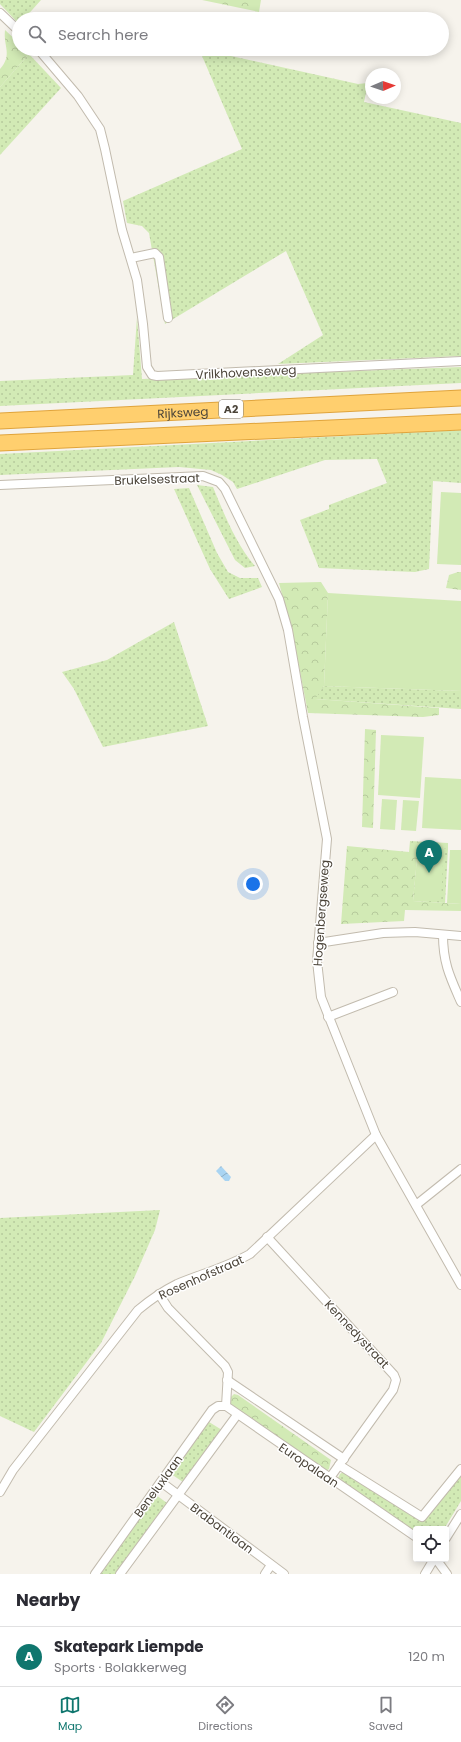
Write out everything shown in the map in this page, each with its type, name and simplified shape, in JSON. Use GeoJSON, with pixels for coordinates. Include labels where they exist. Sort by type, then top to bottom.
{"type":"FeatureCollection","features":[{"type":"Feature","properties":{"kind":"highway","name":"Rijksweg"},"geometry":{"type":"LineString","coordinates":[[0,421],[461,398]]}},
{"type":"Feature","properties":{"kind":"highway","name":"Rijksweg"},"geometry":{"type":"LineString","coordinates":[[0,443],[461,422]]}},
{"type":"Feature","properties":{"kind":"street"},"geometry":{"type":"LineString","coordinates":[[0,13],[12,24]]}},
{"type":"Feature","properties":{"kind":"street","name":"Vrilkhovenseweg"},"geometry":{"type":"LineString","coordinates":[[44,56],[78,96],[100,129],[106,149],[122,230],[131,258],[140,298],[147,366],[150,374],[154,376],[461,361]]}},
{"type":"Feature","properties":{"kind":"street"},"geometry":{"type":"LineString","coordinates":[[131,258],[155,253],[159,257],[168,318]]}},
{"type":"Feature","properties":{"kind":"street","name":"Brukelsestraat"},"geometry":{"type":"LineString","coordinates":[[0,485],[203,476],[211,478],[219,482],[225,489],[263,565]]}},
{"type":"Feature","properties":{"kind":"street","name":"Hogenbergseweg"},"geometry":{"type":"LineString","coordinates":[[263,565],[279,599],[288,630],[327,839],[318,944],[318,978],[321,997],[376,1135],[461,1285]]}},
{"type":"Feature","properties":{"kind":"street"},"geometry":{"type":"LineString","coordinates":[[318,944],[383,933],[415,932],[461,936]]}},
{"type":"Feature","properties":{"kind":"street"},"geometry":{"type":"LineString","coordinates":[[443,935],[443,953],[445,963],[461,1002]]}},
{"type":"Feature","properties":{"kind":"street"},"geometry":{"type":"LineString","coordinates":[[328,1017],[393,992]]}},
{"type":"Feature","properties":{"kind":"street","name":"Rosenhofstraat"},"geometry":{"type":"LineString","coordinates":[[0,1492],[13,1470],[138,1310],[159,1294],[177,1284],[236,1262],[250,1254],[376,1135]]}},
{"type":"Feature","properties":{"kind":"street"},"geometry":{"type":"LineString","coordinates":[[416,1205],[461,1169]]}},
{"type":"Feature","properties":{"kind":"street","name":"Kennedystraat"},"geometry":{"type":"LineString","coordinates":[[267,1237],[394,1375],[396,1380],[393,1390],[329,1479]]}},
{"type":"Feature","properties":{"kind":"street"},"geometry":{"type":"LineString","coordinates":[[159,1294],[168,1308],[225,1366],[228,1372],[226,1406]]}},
{"type":"Feature","properties":{"kind":"street","name":"Europalaan"},"geometry":{"type":"LineString","coordinates":[[227,1380],[341,1462],[422,1516],[461,1469]]}},
{"type":"Feature","properties":{"kind":"street","name":"Beneluxlaan"},"geometry":{"type":"LineString","coordinates":[[95,1574],[212,1410],[218,1406],[226,1406]]}},
{"type":"Feature","properties":{"kind":"street","name":"Europalaan"},"geometry":{"type":"LineString","coordinates":[[226,1406],[329,1479],[413,1535]]}},
{"type":"Feature","properties":{"kind":"street","name":"Beneluxlaan"},"geometry":{"type":"LineString","coordinates":[[120,1574],[237,1415]]}},
{"type":"Feature","properties":{"kind":"street","name":"Brabantlaan"},"geometry":{"type":"LineString","coordinates":[[160,1482],[284,1574]]}},
{"type":"Feature","properties":{"kind":"street"},"geometry":{"type":"LineString","coordinates":[[449,1533],[461,1514]]}},
{"type":"Feature","properties":{"kind":"street"},"geometry":{"type":"LineString","coordinates":[[425,1574],[433,1562]]}},
{"type":"Feature","properties":{"kind":"street"},"geometry":{"type":"LineString","coordinates":[[437,1562],[447,1574]]}},
{"type":"Feature","properties":{"kind":"street"},"geometry":{"type":"LineString","coordinates":[[265,1574],[271,1565]]}},
{"type":"Feature","properties":{"kind":"green space"},"geometry":{"type":"Polygon","coordinates":[[[0,0],[41,0],[30,12],[12,12],[12,17],[0,4],[0,0]]]}},
{"type":"Feature","properties":{"kind":"green space"},"geometry":{"type":"Polygon","coordinates":[[[202,0],[261,0],[259,12],[202,0]]]}},
{"type":"Feature","properties":{"kind":"green space"},"geometry":{"type":"Polygon","coordinates":[[[5,30],[12,36],[12,56],[27,56],[0,87],[0,69],[4,64],[7,55],[5,30]]]}},
{"type":"Feature","properties":{"kind":"green space"},"geometry":{"type":"Polygon","coordinates":[[[27,56],[31,56],[61,88],[0,155],[0,87],[27,56]]]}},
{"type":"Feature","properties":{"kind":"green space"},"geometry":{"type":"Polygon","coordinates":[[[202,56],[231,56],[358,84],[365,83],[365,104],[373,104],[461,123],[461,356],[278,364],[323,335],[286,251],[165,324],[149,233],[142,226],[127,223],[123,201],[242,149],[202,56]]]}},
{"type":"Feature","properties":{"kind":"green space"},"geometry":{"type":"Polygon","coordinates":[[[137,317],[142,379],[461,367],[461,383],[0,406],[0,381],[133,375],[137,317]]]}},
{"type":"Feature","properties":{"kind":"green space"},"geometry":{"type":"Polygon","coordinates":[[[461,430],[461,483],[433,481],[429,569],[415,572],[319,568],[300,520],[329,509],[329,505],[387,483],[377,459],[325,460],[237,489],[233,482],[211,470],[179,467],[0,475],[0,454],[461,430]]]}},
{"type":"Feature","properties":{"kind":"green space"},"geometry":{"type":"Polygon","coordinates":[[[197,485],[213,487],[236,538],[255,566],[245,568],[235,560],[197,485]]]}},
{"type":"Feature","properties":{"kind":"green space"},"geometry":{"type":"Polygon","coordinates":[[[189,488],[217,553],[228,572],[240,578],[258,578],[262,587],[229,599],[210,569],[174,489],[189,488]]]}},
{"type":"Feature","properties":{"kind":"green space"},"geometry":{"type":"Polygon","coordinates":[[[441,492],[461,493],[461,565],[437,564],[441,492]]]}},
{"type":"Feature","properties":{"kind":"green space"},"geometry":{"type":"Polygon","coordinates":[[[461,572],[461,590],[446,588],[449,575],[461,572]]]}},
{"type":"Feature","properties":{"kind":"green space"},"geometry":{"type":"Polygon","coordinates":[[[321,582],[328,593],[324,686],[315,699],[439,708],[439,715],[423,717],[308,713],[293,636],[279,583],[321,582]]]}},
{"type":"Feature","properties":{"kind":"green space"},"geometry":{"type":"Polygon","coordinates":[[[328,593],[461,601],[461,691],[324,686],[328,593]]]}},
{"type":"Feature","properties":{"kind":"green space"},"geometry":{"type":"Polygon","coordinates":[[[174,622],[208,726],[103,747],[74,689],[62,672],[107,660],[174,622]]]}},
{"type":"Feature","properties":{"kind":"green space"},"geometry":{"type":"Polygon","coordinates":[[[324,686],[461,691],[461,709],[314,699],[324,686]]]}},
{"type":"Feature","properties":{"kind":"green space"},"geometry":{"type":"Polygon","coordinates":[[[365,729],[376,730],[373,828],[362,827],[365,729]]]}},
{"type":"Feature","properties":{"kind":"green space"},"geometry":{"type":"Polygon","coordinates":[[[381,735],[424,737],[420,798],[378,795],[381,735]]]}},
{"type":"Feature","properties":{"kind":"green space"},"geometry":{"type":"Polygon","coordinates":[[[425,777],[461,779],[461,830],[422,828],[425,777]]]}},
{"type":"Feature","properties":{"kind":"green space"},"geometry":{"type":"Polygon","coordinates":[[[382,799],[397,800],[395,830],[380,829],[382,799]]]}},
{"type":"Feature","properties":{"kind":"green space"},"geometry":{"type":"Polygon","coordinates":[[[403,800],[419,801],[416,831],[401,830],[403,800]]]}},
{"type":"Feature","properties":{"kind":"green space"},"geometry":{"type":"Polygon","coordinates":[[[410,841],[448,843],[448,849],[418,848],[413,901],[461,904],[461,911],[405,910],[404,921],[341,924],[347,846],[409,852],[410,841]]]}},
{"type":"Feature","properties":{"kind":"green space"},"geometry":{"type":"Polygon","coordinates":[[[419,844],[444,845],[441,901],[414,900],[419,844]]]}},
{"type":"Feature","properties":{"kind":"green space"},"geometry":{"type":"Polygon","coordinates":[[[418,847],[448,849],[445,903],[413,901],[418,847]]]}},
{"type":"Feature","properties":{"kind":"green space"},"geometry":{"type":"Polygon","coordinates":[[[450,850],[461,850],[461,904],[447,903],[450,850]]]}},
{"type":"Feature","properties":{"kind":"green space"},"geometry":{"type":"Polygon","coordinates":[[[160,1210],[155,1230],[135,1276],[101,1343],[34,1432],[0,1416],[0,1218],[160,1210]]]}},
{"type":"Feature","properties":{"kind":"green space"},"geometry":{"type":"Polygon","coordinates":[[[234,1394],[238,1395],[331,1460],[329,1469],[326,1471],[231,1404],[229,1399],[234,1394]]]}},
{"type":"Feature","properties":{"kind":"green space"},"geometry":{"type":"Polygon","coordinates":[[[209,1422],[222,1430],[183,1482],[171,1474],[209,1422]]]}},
{"type":"Feature","properties":{"kind":"green space"},"geometry":{"type":"Polygon","coordinates":[[[343,1472],[425,1520],[461,1476],[461,1501],[446,1526],[413,1526],[413,1530],[337,1480],[343,1472]]]}},
{"type":"Feature","properties":{"kind":"green space"},"geometry":{"type":"Polygon","coordinates":[[[156,1495],[167,1503],[117,1574],[99,1574],[156,1495]]]}},
{"type":"Feature","properties":{"kind":"water"},"geometry":{"type":"Polygon","coordinates":[[[221,1166],[231,1177],[229,1181],[225,1181],[216,1171],[221,1166]]]}},
{"type":"Feature","properties":{"kind":"place","name":"Skatepark Liempde"},"geometry":{"type":"Point","coordinates":[429,873]}}]}
